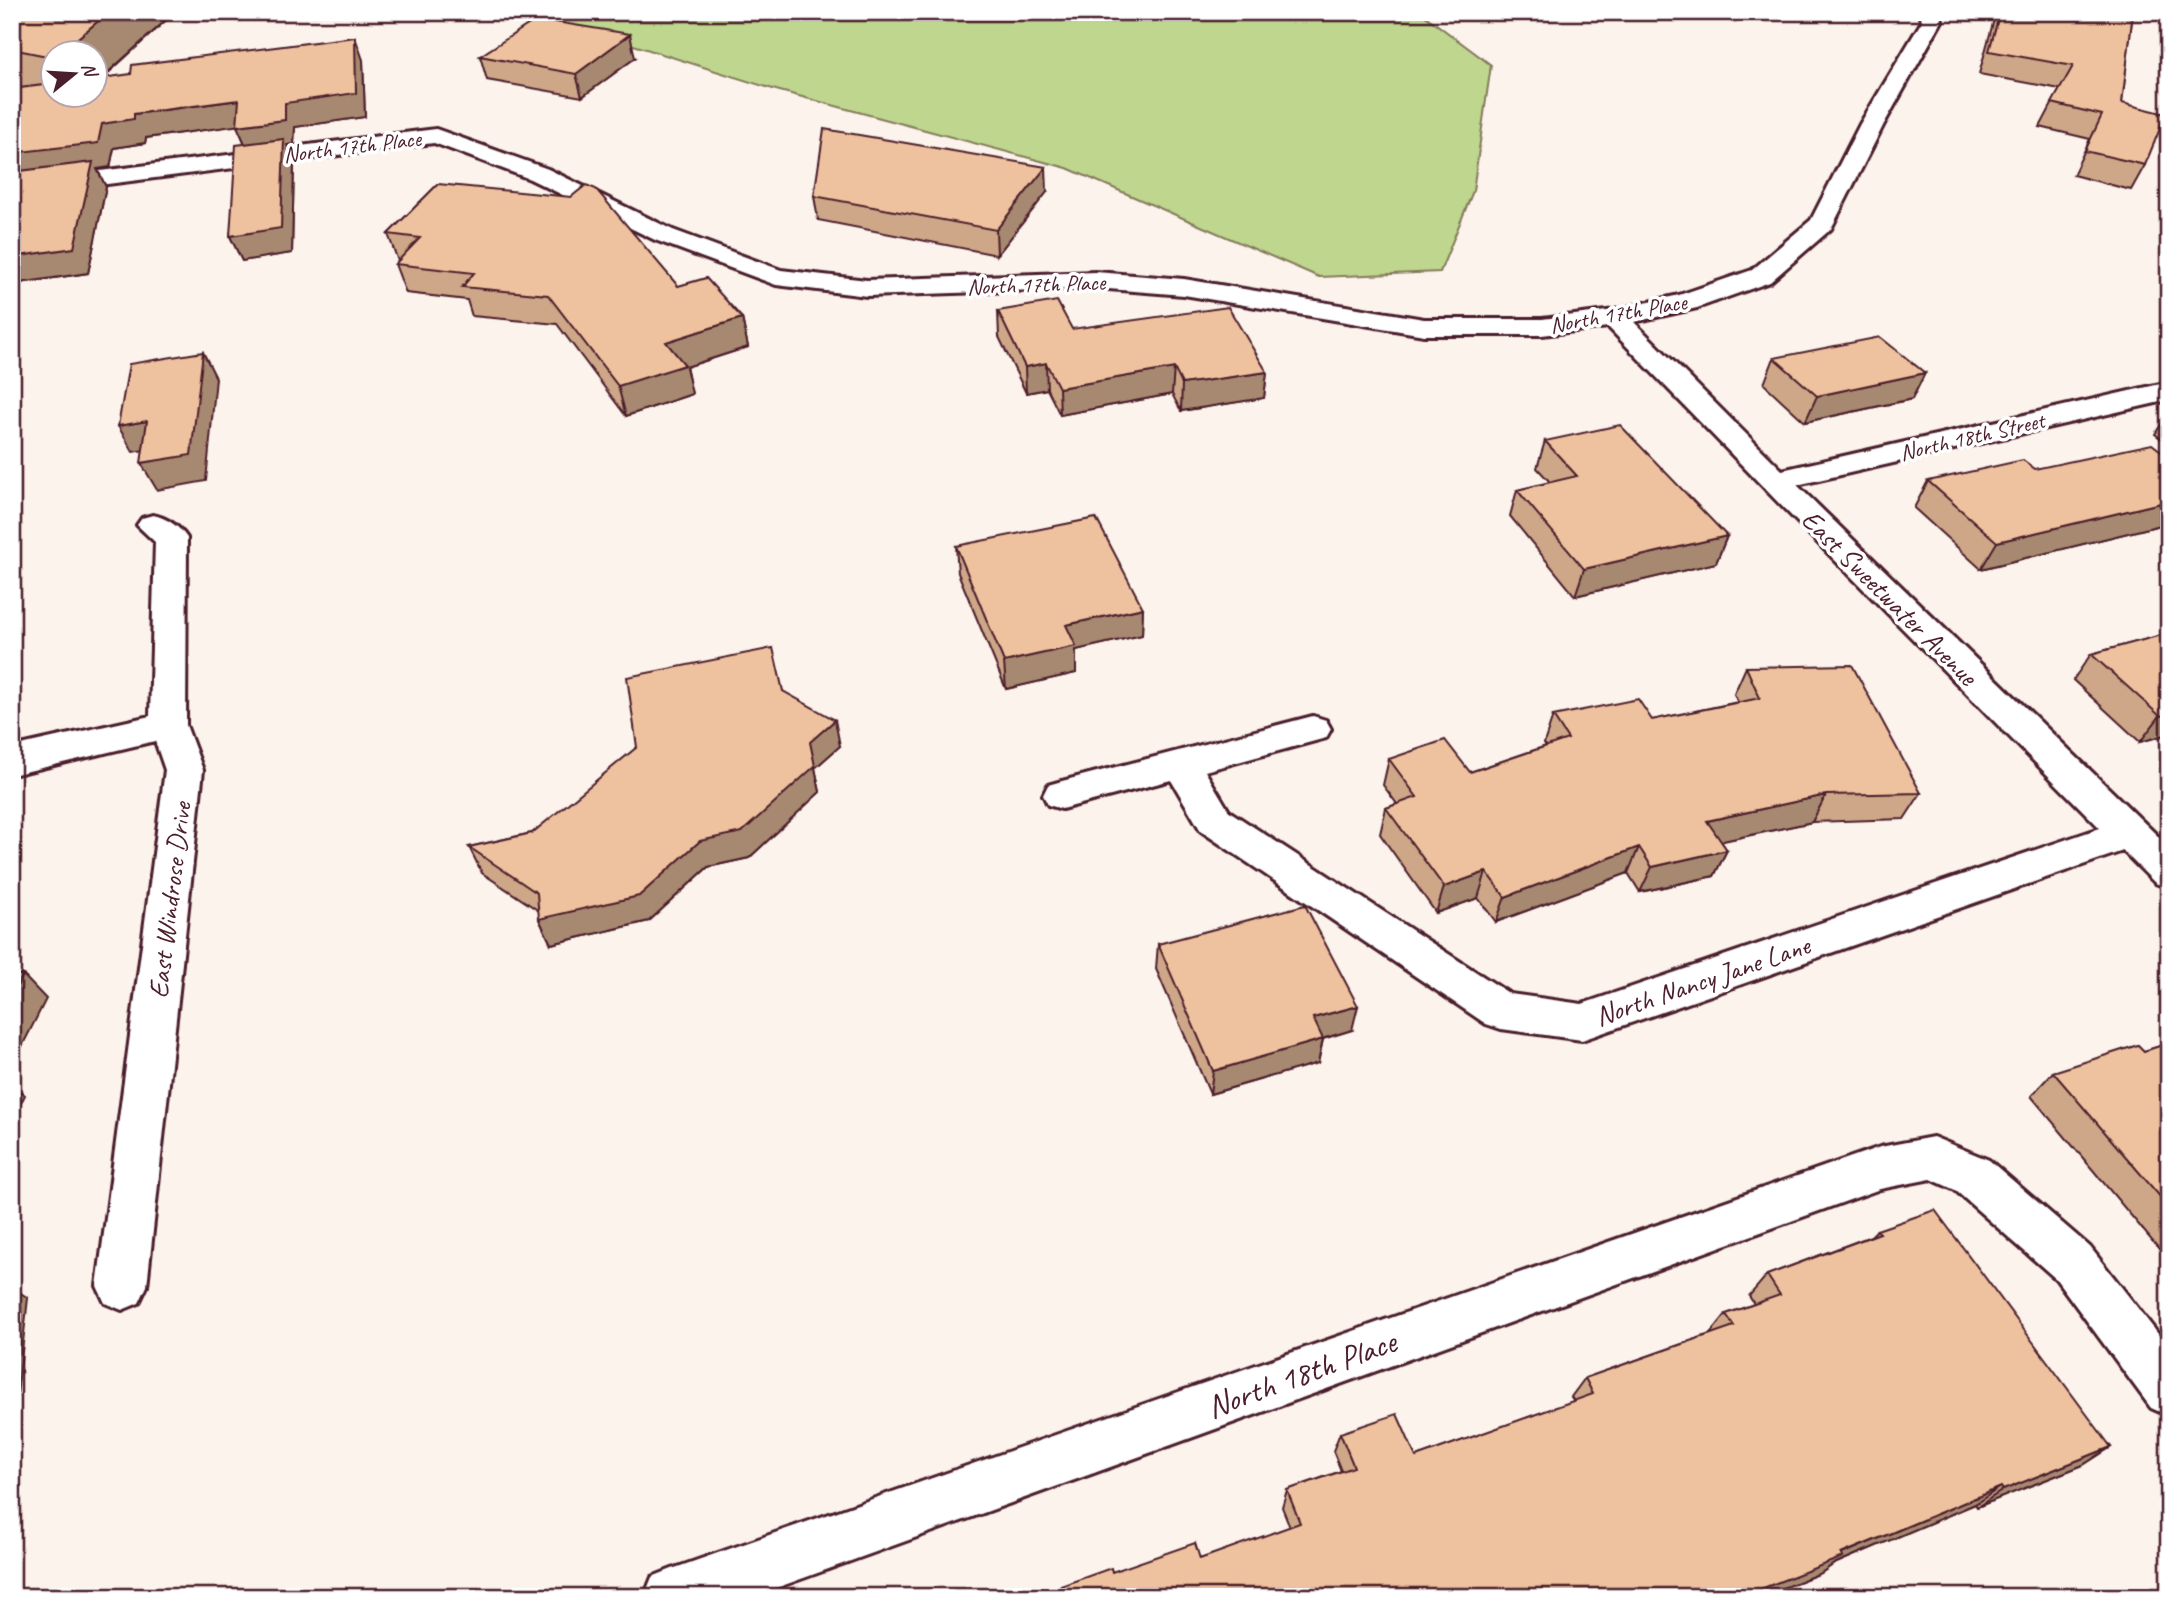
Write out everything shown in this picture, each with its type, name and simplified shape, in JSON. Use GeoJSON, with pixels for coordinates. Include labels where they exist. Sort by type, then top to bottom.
{"type":"FeatureCollection","features":[{"type":"Feature","properties":{"kind":"street","name":"North 17th Place"},"geometry":{"type":"LineString","coordinates":[[12,189],[436,135],[539,174],[664,235],[776,277],[867,288],[1096,280],[1184,287],[1424,327],[1542,327],[1615,318],[1687,302],[1761,276],[1822,224],[1872,124],[1932,21],[1930,12]]}},
{"type":"Feature","properties":{"kind":"street","name":"East Sweetwater Avenue"},"geometry":{"type":"LineString","coordinates":[[1615,318],[1775,481],[2169,872]]}},
{"type":"Feature","properties":{"kind":"street","name":"North 18th Street"},"geometry":{"type":"LineString","coordinates":[[1775,481],[2169,391]]}},
{"type":"Feature","properties":{"kind":"street","name":"East Windrose Drive"},"geometry":{"type":"LineString","coordinates":[[122,1286],[184,771],[168,725],[171,538],[153,525]]}},
{"type":"Feature","properties":{"kind":"street"},"geometry":{"type":"LineString","coordinates":[[12,761],[168,725]]}},
{"type":"Feature","properties":{"kind":"street"},"geometry":{"type":"LineString","coordinates":[[1062,795],[1313,729]]}},
{"type":"Feature","properties":{"kind":"street","name":"North Nancy Jane Lane"},"geometry":{"type":"LineString","coordinates":[[1181,764],[1215,821],[1501,1011],[1583,1022],[2129,833]]}},
{"type":"Feature","properties":{"kind":"street","name":"North 18th Place"},"geometry":{"type":"LineString","coordinates":[[672,1597],[1867,1172],[1933,1157],[1972,1175],[2073,1264],[2169,1390]]}},
{"type":"Feature","properties":{"kind":"green space"},"geometry":{"type":"Polygon","coordinates":[[[529,12],[1420,12],[1491,65],[1473,191],[1440,272],[1319,277],[1067,168],[776,90],[529,12]]]}},
{"type":"Feature","properties":{"kind":"building"},"geometry":{"type":"Polygon","coordinates":[[[12,12],[109,12],[78,38],[38,38],[38,54],[12,49],[12,12]]]}},
{"type":"Feature","properties":{"kind":"building"},"geometry":{"type":"Polygon","coordinates":[[[2000,12],[2133,12],[2122,103],[2166,114],[2145,165],[2085,151],[2102,115],[2052,103],[2073,66],[1989,51],[2000,12]]]}},
{"type":"Feature","properties":{"kind":"building"},"geometry":{"type":"Polygon","coordinates":[[[537,19],[630,34],[576,74],[480,56],[537,19]]]}},
{"type":"Feature","properties":{"kind":"building"},"geometry":{"type":"Polygon","coordinates":[[[355,37],[356,93],[285,103],[285,120],[237,126],[239,100],[134,114],[134,119],[102,124],[98,143],[12,153],[12,89],[38,86],[38,108],[108,108],[108,77],[131,74],[132,65],[355,37]]]}},
{"type":"Feature","properties":{"kind":"building"},"geometry":{"type":"Polygon","coordinates":[[[824,129],[1046,167],[996,230],[814,196],[824,129]]]}},
{"type":"Feature","properties":{"kind":"building"},"geometry":{"type":"Polygon","coordinates":[[[284,139],[281,228],[230,236],[236,145],[284,139]]]}},
{"type":"Feature","properties":{"kind":"building"},"geometry":{"type":"Polygon","coordinates":[[[93,162],[74,248],[12,257],[12,172],[93,162]]]}},
{"type":"Feature","properties":{"kind":"building"},"geometry":{"type":"Polygon","coordinates":[[[438,184],[571,197],[586,185],[596,189],[678,286],[706,278],[742,318],[666,342],[685,365],[618,386],[548,295],[462,287],[474,273],[395,264],[420,238],[388,234],[438,184]]]}},
{"type":"Feature","properties":{"kind":"building"},"geometry":{"type":"Polygon","coordinates":[[[1057,301],[1072,329],[1228,307],[1267,372],[1182,384],[1174,368],[1059,388],[1046,363],[1025,367],[998,311],[1057,301]]]}},
{"type":"Feature","properties":{"kind":"building"},"geometry":{"type":"Polygon","coordinates":[[[1880,337],[1925,373],[1817,396],[1774,358],[1880,337]]]}},
{"type":"Feature","properties":{"kind":"building"},"geometry":{"type":"Polygon","coordinates":[[[203,352],[191,455],[141,463],[147,421],[118,426],[129,364],[203,352]]]}},
{"type":"Feature","properties":{"kind":"building"},"geometry":{"type":"Polygon","coordinates":[[[1620,425],[1727,536],[1584,569],[1517,490],[1577,476],[1545,441],[1620,425]]]}},
{"type":"Feature","properties":{"kind":"building"},"geometry":{"type":"Polygon","coordinates":[[[2152,444],[2169,457],[2169,501],[1997,542],[1928,481],[2023,460],[2035,469],[2152,444]]]}},
{"type":"Feature","properties":{"kind":"building"},"geometry":{"type":"Polygon","coordinates":[[[1096,518],[1143,608],[1066,625],[1076,646],[1004,662],[956,546],[1096,518]]]}},
{"type":"Feature","properties":{"kind":"building"},"geometry":{"type":"Polygon","coordinates":[[[2169,633],[2169,714],[2160,716],[2091,654],[2169,633]]]}},
{"type":"Feature","properties":{"kind":"building"},"geometry":{"type":"Polygon","coordinates":[[[773,648],[783,691],[835,720],[810,742],[815,766],[742,832],[700,841],[639,896],[539,919],[537,893],[469,847],[532,833],[637,747],[627,677],[773,648]]]}},
{"type":"Feature","properties":{"kind":"building"},"geometry":{"type":"Polygon","coordinates":[[[1852,665],[1921,793],[1826,795],[1707,821],[1727,850],[1652,867],[1639,847],[1505,897],[1486,872],[1444,887],[1386,808],[1417,797],[1389,759],[1445,740],[1470,772],[1568,739],[1553,716],[1638,699],[1652,720],[1760,698],[1746,667],[1852,665]]]}},
{"type":"Feature","properties":{"kind":"building"},"geometry":{"type":"Polygon","coordinates":[[[1305,905],[1358,1006],[1313,1018],[1323,1039],[1213,1071],[1158,944],[1305,905]]]}},
{"type":"Feature","properties":{"kind":"building"},"geometry":{"type":"Polygon","coordinates":[[[12,975],[23,975],[12,995],[12,975]]]}},
{"type":"Feature","properties":{"kind":"building"},"geometry":{"type":"Polygon","coordinates":[[[2169,1043],[2169,1207],[2053,1072],[2138,1045],[2144,1051],[2169,1043]]]}},
{"type":"Feature","properties":{"kind":"building"},"geometry":{"type":"Polygon","coordinates":[[[1935,1210],[2111,1447],[2003,1490],[2001,1487],[1841,1554],[1843,1557],[1740,1597],[1030,1597],[1111,1568],[1112,1572],[1195,1543],[1200,1559],[1300,1523],[1287,1490],[1354,1467],[1340,1433],[1397,1414],[1416,1457],[1593,1394],[1585,1378],[1734,1326],[1726,1314],[1780,1295],[1767,1275],[1880,1233],[1877,1230],[1935,1210]]]}}]}
